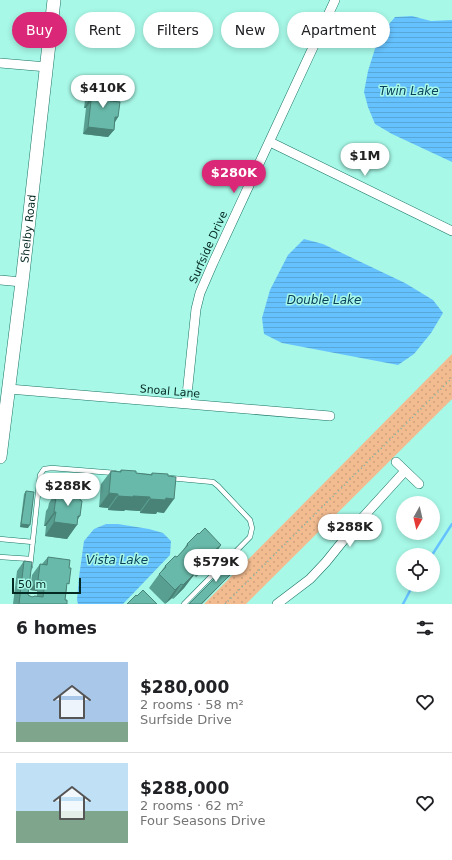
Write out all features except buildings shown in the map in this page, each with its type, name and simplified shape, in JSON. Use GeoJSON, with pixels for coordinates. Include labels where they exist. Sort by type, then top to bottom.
{"type":"FeatureCollection","features":[{"type":"Feature","properties":{"kind":"street","name":"Shelby Road"},"geometry":{"type":"LineString","coordinates":[[0,457],[22,282],[54,0]]}},
{"type":"Feature","properties":{"kind":"street","name":"Surfside Drive"},"geometry":{"type":"LineString","coordinates":[[186,404],[196,309],[200,293],[335,0]]}},
{"type":"Feature","properties":{"kind":"street"},"geometry":{"type":"LineString","coordinates":[[0,63],[47,67]]}},
{"type":"Feature","properties":{"kind":"street"},"geometry":{"type":"LineString","coordinates":[[270,142],[452,231]]}},
{"type":"Feature","properties":{"kind":"street"},"geometry":{"type":"LineString","coordinates":[[0,280],[22,282]]}},
{"type":"Feature","properties":{"kind":"street","name":"Snoal Lane"},"geometry":{"type":"LineString","coordinates":[[9,389],[330,416]]}},
{"type":"Feature","properties":{"kind":"street"},"geometry":{"type":"LineString","coordinates":[[396,462],[419,484]]}},
{"type":"Feature","properties":{"kind":"street"},"geometry":{"type":"LineString","coordinates":[[276,604],[310,579],[326,562],[354,526],[405,471]]}},
{"type":"Feature","properties":{"kind":"lane"},"geometry":{"type":"LineString","coordinates":[[29,574],[40,475],[44,469],[52,468],[122,474]]}},
{"type":"Feature","properties":{"kind":"lane"},"geometry":{"type":"LineString","coordinates":[[168,478],[213,482],[250,520],[252,528],[250,537],[184,604]]}},
{"type":"Feature","properties":{"kind":"lane"},"geometry":{"type":"LineString","coordinates":[[0,539],[33,542]]}},
{"type":"Feature","properties":{"kind":"lane"},"geometry":{"type":"LineString","coordinates":[[0,557],[31,559]]}},
{"type":"Feature","properties":{"kind":"path"},"geometry":{"type":"LineString","coordinates":[[225,604],[452,378]]}},
{"type":"Feature","properties":{"kind":"shaded area"},"geometry":{"type":"Polygon","coordinates":[[[452,354],[452,399],[246,604],[204,604],[452,354]]]}},
{"type":"Feature","properties":{"kind":"water","name":"Twin Lake"},"geometry":{"type":"Polygon","coordinates":[[[412,16],[431,21],[452,20],[452,162],[392,134],[375,124],[368,107],[364,92],[368,71],[375,48],[390,48],[390,23],[395,17],[412,16]]]}},
{"type":"Feature","properties":{"kind":"water","name":"Double Lake"},"geometry":{"type":"Polygon","coordinates":[[[304,239],[323,244],[405,283],[433,300],[443,313],[431,333],[414,354],[398,365],[282,343],[264,334],[262,318],[270,290],[288,255],[304,239]]]}},
{"type":"Feature","properties":{"kind":"water","name":"Vista Lake"},"geometry":{"type":"Polygon","coordinates":[[[106,524],[118,524],[163,533],[171,541],[170,555],[123,604],[78,604],[79,577],[84,541],[94,529],[106,524]]]}},
{"type":"Feature","properties":{"kind":"waterway"},"geometry":{"type":"LineString","coordinates":[[437,548],[452,524]]}},
{"type":"Feature","properties":{"kind":"waterway"},"geometry":{"type":"LineString","coordinates":[[403,604],[409,592]]}}]}
